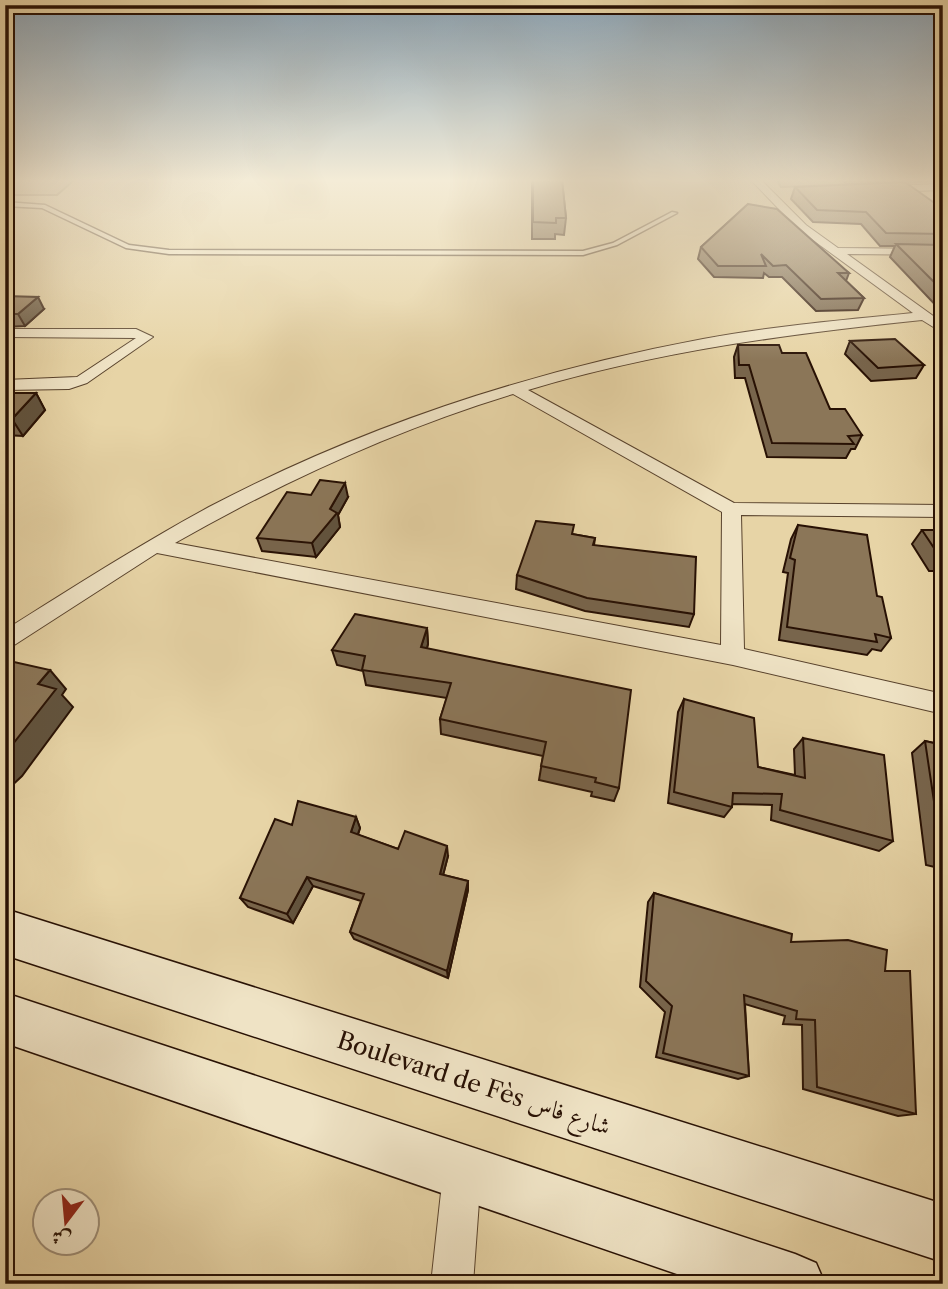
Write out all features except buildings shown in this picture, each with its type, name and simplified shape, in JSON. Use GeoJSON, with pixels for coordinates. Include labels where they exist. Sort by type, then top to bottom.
{"type":"FeatureCollection","features":[{"type":"Feature","properties":{"kind":"main road","name":"Boulevard de Fès شارع فاس"},"geometry":{"type":"LineString","coordinates":[[5,932],[943,1233]]}},
{"type":"Feature","properties":{"kind":"main road"},"geometry":{"type":"LineString","coordinates":[[5,1018],[462,1174],[796,1284]]}},
{"type":"Feature","properties":{"kind":"street"},"geometry":{"type":"LineString","coordinates":[[821,240],[943,329]]}},
{"type":"Feature","properties":{"kind":"street"},"geometry":{"type":"LineString","coordinates":[[833,251],[943,252]]}},
{"type":"Feature","properties":{"kind":"street"},"geometry":{"type":"LineString","coordinates":[[5,642],[154,546],[324,461],[404,427],[517,390],[629,358],[702,342],[923,316]]}},
{"type":"Feature","properties":{"kind":"street"},"geometry":{"type":"LineString","coordinates":[[5,333],[136,333],[146,337],[82,380],[69,384],[5,384]]}},
{"type":"Feature","properties":{"kind":"street"},"geometry":{"type":"LineString","coordinates":[[517,390],[732,509],[943,511]]}},
{"type":"Feature","properties":{"kind":"street"},"geometry":{"type":"LineString","coordinates":[[732,509],[733,656]]}},
{"type":"Feature","properties":{"kind":"street"},"geometry":{"type":"LineString","coordinates":[[154,546],[733,656],[943,704]]}},
{"type":"Feature","properties":{"kind":"street"},"geometry":{"type":"LineString","coordinates":[[452,1284],[462,1174]]}},
{"type":"Feature","properties":{"kind":"lane"},"geometry":{"type":"LineString","coordinates":[[114,240],[128,247],[203,253],[583,253],[606,248],[621,240]]}}]}
